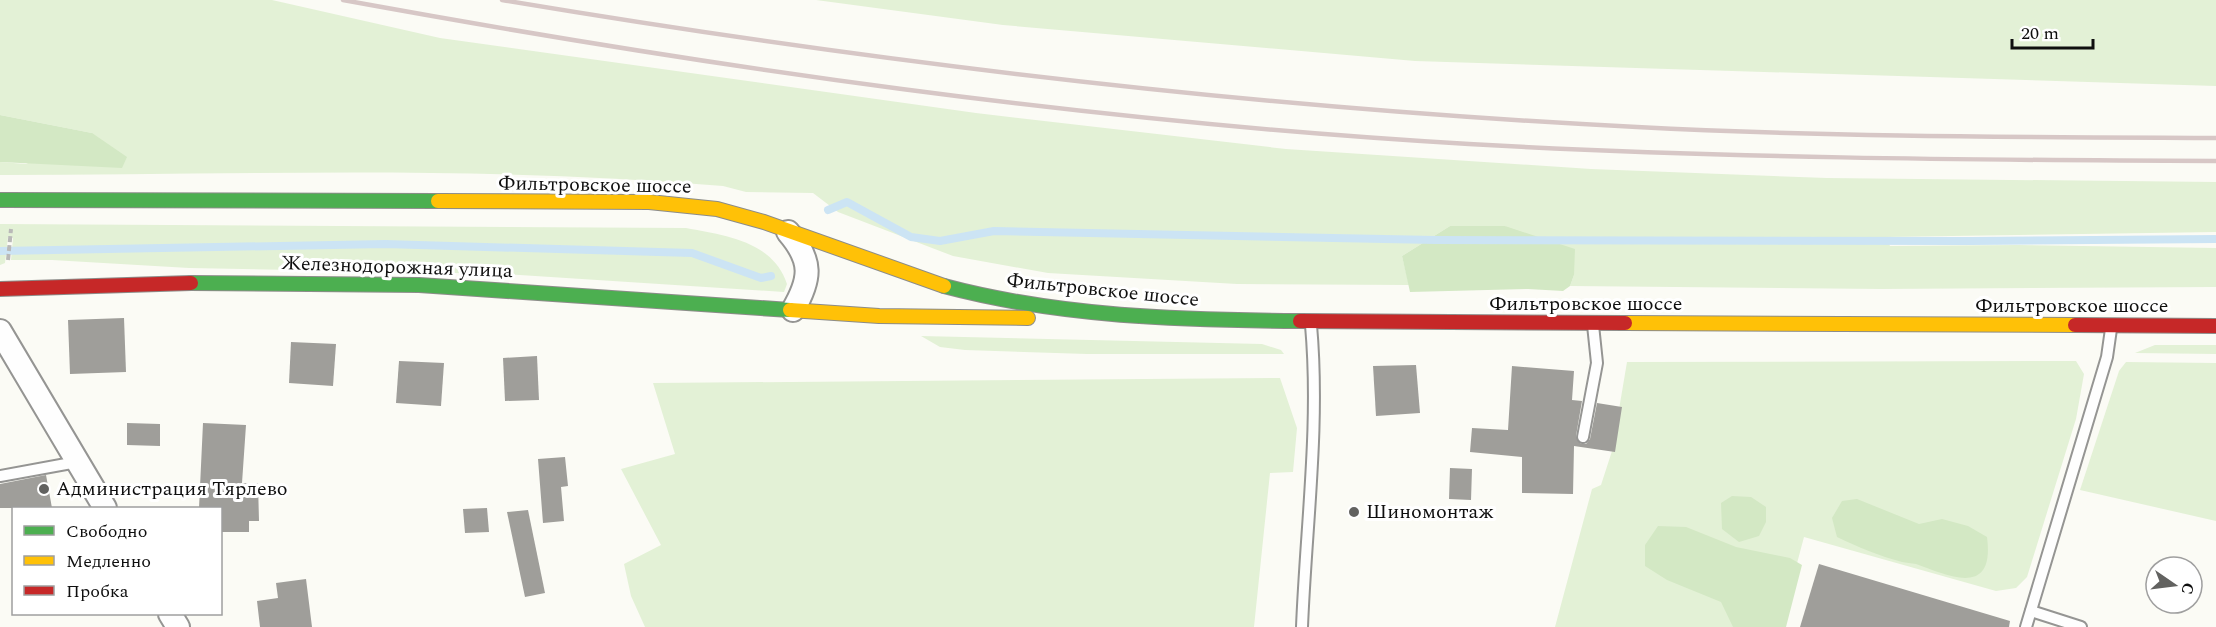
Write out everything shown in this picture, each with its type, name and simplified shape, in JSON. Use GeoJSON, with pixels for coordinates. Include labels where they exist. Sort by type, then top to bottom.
{"type":"FeatureCollection","features":[{"type":"Feature","properties":{"kind":"main road","name":"Фильтровское шоссе"},"geometry":{"type":"LineString","coordinates":[[0,200],[649,202],[729,212],[888,268],[977,295],[1048,308],[1176,320],[2216,326]]}},
{"type":"Feature","properties":{"kind":"main road","name":"Железнодорожная улица"},"geometry":{"type":"LineString","coordinates":[[0,289],[29,286],[231,282],[419,285],[793,310],[979,319],[1113,315]]}},
{"type":"Feature","properties":{"kind":"street"},"geometry":{"type":"LineString","coordinates":[[788,232],[800,245],[806,260],[807,276],[803,292],[793,310]]}},
{"type":"Feature","properties":{"kind":"street"},"geometry":{"type":"LineString","coordinates":[[0,331],[104,507]]}},
{"type":"Feature","properties":{"kind":"lane"},"geometry":{"type":"LineString","coordinates":[[1302,627],[1314,436],[1314,357],[1311,321]]}},
{"type":"Feature","properties":{"kind":"lane"},"geometry":{"type":"LineString","coordinates":[[1583,437],[1598,363],[1592,323]]}},
{"type":"Feature","properties":{"kind":"lane"},"geometry":{"type":"LineString","coordinates":[[2026,627],[2107,357],[2111,326]]}},
{"type":"Feature","properties":{"kind":"lane"},"geometry":{"type":"LineString","coordinates":[[0,476],[77,462]]}},
{"type":"Feature","properties":{"kind":"lane"},"geometry":{"type":"LineString","coordinates":[[2031,611],[2081,627]]}},
{"type":"Feature","properties":{"kind":"path"},"geometry":{"type":"LineString","coordinates":[[7,264],[10,238]]}},
{"type":"Feature","properties":{"kind":"green space"},"geometry":{"type":"Polygon","coordinates":[[[0,0],[272,0],[440,38],[976,113],[1286,149],[1591,169],[1827,178],[2216,182],[2216,232],[1886,237],[1890,246],[2216,248],[2216,287],[1881,289],[1570,286],[1574,275],[1505,226],[1450,226],[1402,256],[1409,285],[1237,284],[1048,273],[953,256],[838,212],[813,193],[746,192],[723,186],[543,175],[271,173],[0,175],[0,162],[26,164],[92,133],[0,115],[0,0]]]}},
{"type":"Feature","properties":{"kind":"green space"},"geometry":{"type":"Polygon","coordinates":[[[816,0],[2216,0],[2216,86],[1415,61],[1003,25],[816,0]]]}},
{"type":"Feature","properties":{"kind":"green space"},"geometry":{"type":"Polygon","coordinates":[[[0,115],[92,133],[127,157],[122,168],[0,162],[0,115]]]}},
{"type":"Feature","properties":{"kind":"green space"},"geometry":{"type":"Polygon","coordinates":[[[0,224],[686,228],[731,237],[759,249],[771,258],[787,284],[784,292],[506,274],[189,268],[52,260],[11,260],[13,238],[8,237],[5,263],[0,265],[0,224]]]}},
{"type":"Feature","properties":{"kind":"green space"},"geometry":{"type":"Polygon","coordinates":[[[1450,226],[1505,226],[1575,249],[1574,275],[1570,286],[1563,291],[1528,289],[1410,292],[1402,256],[1450,226]]]}},
{"type":"Feature","properties":{"kind":"green space"},"geometry":{"type":"Polygon","coordinates":[[[921,336],[1262,344],[1281,350],[1284,354],[1087,354],[965,350],[940,347],[921,336]]]}},
{"type":"Feature","properties":{"kind":"green space"},"geometry":{"type":"Polygon","coordinates":[[[2155,345],[2216,345],[2216,354],[2135,353],[2155,345]]]}},
{"type":"Feature","properties":{"kind":"green space"},"geometry":{"type":"Polygon","coordinates":[[[2076,361],[2084,374],[2076,419],[2027,577],[2016,588],[1996,591],[1804,537],[1780,627],[1555,627],[1592,489],[1601,485],[1612,451],[1627,362],[2076,361]]]}},
{"type":"Feature","properties":{"kind":"green space"},"geometry":{"type":"Polygon","coordinates":[[[2126,362],[2216,363],[2216,521],[2080,490],[2119,371],[2126,362]]]}},
{"type":"Feature","properties":{"kind":"green space"},"geometry":{"type":"Polygon","coordinates":[[[1280,378],[1297,428],[1293,472],[1270,473],[1254,627],[645,627],[631,596],[624,564],[661,545],[621,469],[675,454],[653,383],[1280,378]]]}},
{"type":"Feature","properties":{"kind":"green space"},"geometry":{"type":"Polygon","coordinates":[[[1732,496],[1751,497],[1766,507],[1766,522],[1759,536],[1739,542],[1722,529],[1721,503],[1732,496]]]}},
{"type":"Feature","properties":{"kind":"green space"},"geometry":{"type":"Polygon","coordinates":[[[1857,499],[1919,524],[1942,519],[1968,526],[1987,537],[1988,556],[1984,569],[1977,576],[1955,577],[1885,557],[1837,537],[1832,518],[1842,501],[1857,499]]]}},
{"type":"Feature","properties":{"kind":"green space"},"geometry":{"type":"Polygon","coordinates":[[[1658,526],[1686,527],[1736,547],[1790,558],[1802,565],[1786,627],[1733,627],[1721,602],[1667,580],[1645,566],[1645,545],[1658,526]]]}},
{"type":"Feature","properties":{"kind":"building"},"geometry":{"type":"Polygon","coordinates":[[[124,318],[126,372],[70,374],[68,320],[124,318]]]}},
{"type":"Feature","properties":{"kind":"building"},"geometry":{"type":"Polygon","coordinates":[[[291,342],[336,344],[333,386],[289,383],[291,342]]]}},
{"type":"Feature","properties":{"kind":"building"},"geometry":{"type":"Polygon","coordinates":[[[537,356],[539,400],[505,401],[503,358],[537,356]]]}},
{"type":"Feature","properties":{"kind":"building"},"geometry":{"type":"Polygon","coordinates":[[[399,361],[444,363],[441,406],[396,403],[399,361]]]}},
{"type":"Feature","properties":{"kind":"building"},"geometry":{"type":"Polygon","coordinates":[[[1416,365],[1420,413],[1376,416],[1373,366],[1416,365]]]}},
{"type":"Feature","properties":{"kind":"building"},"geometry":{"type":"Polygon","coordinates":[[[1512,366],[1574,371],[1572,400],[1582,401],[1576,436],[1581,444],[1586,444],[1590,439],[1597,403],[1622,407],[1615,452],[1574,446],[1573,494],[1522,493],[1522,457],[1470,452],[1472,428],[1508,430],[1512,366]]]}},
{"type":"Feature","properties":{"kind":"building"},"geometry":{"type":"Polygon","coordinates":[[[127,423],[160,424],[160,446],[127,445],[127,423]]]}},
{"type":"Feature","properties":{"kind":"building"},"geometry":{"type":"Polygon","coordinates":[[[203,423],[246,425],[242,483],[258,483],[259,521],[249,521],[249,532],[222,532],[222,507],[199,507],[203,423]]]}},
{"type":"Feature","properties":{"kind":"building"},"geometry":{"type":"Polygon","coordinates":[[[565,457],[568,486],[561,487],[564,521],[543,523],[538,459],[565,457]]]}},
{"type":"Feature","properties":{"kind":"building"},"geometry":{"type":"Polygon","coordinates":[[[1450,468],[1472,469],[1471,500],[1449,499],[1450,468]]]}},
{"type":"Feature","properties":{"kind":"building"},"geometry":{"type":"Polygon","coordinates":[[[46,475],[52,507],[0,508],[0,484],[46,475]]]}},
{"type":"Feature","properties":{"kind":"building"},"geometry":{"type":"Polygon","coordinates":[[[487,508],[489,532],[465,533],[463,509],[487,508]]]}},
{"type":"Feature","properties":{"kind":"building"},"geometry":{"type":"Polygon","coordinates":[[[528,510],[545,593],[525,597],[507,512],[528,510]]]}},
{"type":"Feature","properties":{"kind":"building"},"geometry":{"type":"Polygon","coordinates":[[[1819,564],[2010,621],[2009,627],[1800,627],[1819,564]]]}},
{"type":"Feature","properties":{"kind":"building"},"geometry":{"type":"Polygon","coordinates":[[[306,579],[312,627],[260,627],[257,601],[278,598],[276,583],[306,579]]]}},
{"type":"Feature","properties":{"kind":"waterway"},"geometry":{"type":"LineString","coordinates":[[828,210],[847,202],[911,237],[940,241],[994,231],[1435,240],[2216,239]]}},
{"type":"Feature","properties":{"kind":"waterway"},"geometry":{"type":"LineString","coordinates":[[0,251],[385,244],[692,253],[761,278],[771,276]]}},
{"type":"Feature","properties":{"kind":"railway"},"geometry":{"type":"LineString","coordinates":[[343,0],[763,70],[1045,107],[1186,122],[1327,134],[1562,149],[1936,159],[2216,161]]}},
{"type":"Feature","properties":{"kind":"railway"},"geometry":{"type":"LineString","coordinates":[[502,0],[784,44],[926,63],[1068,80],[1352,108],[1494,119],[1781,133],[2216,138]]}},
{"type":"Feature","properties":{"kind":"traffic: fast"},"geometry":{"type":"LineString","coordinates":[[0,200],[438,201]]}},
{"type":"Feature","properties":{"kind":"traffic: fast"},"geometry":{"type":"LineString","coordinates":[[191,283],[419,285],[790,310]]}},
{"type":"Feature","properties":{"kind":"traffic: fast"},"geometry":{"type":"LineString","coordinates":[[944,286],[1032,304],[1121,315],[1300,321]]}},
{"type":"Feature","properties":{"kind":"traffic: slow"},"geometry":{"type":"LineString","coordinates":[[438,201],[649,202],[717,209],[764,222],[944,286]]}},
{"type":"Feature","properties":{"kind":"traffic: slow"},"geometry":{"type":"LineString","coordinates":[[790,310],[879,316],[1028,318]]}},
{"type":"Feature","properties":{"kind":"traffic: slow"},"geometry":{"type":"LineString","coordinates":[[1625,323],[2075,325]]}},
{"type":"Feature","properties":{"kind":"traffic: jam"},"geometry":{"type":"LineString","coordinates":[[0,289],[191,283]]}},
{"type":"Feature","properties":{"kind":"traffic: jam"},"geometry":{"type":"LineString","coordinates":[[1300,321],[1625,323]]}},
{"type":"Feature","properties":{"kind":"traffic: jam"},"geometry":{"type":"LineString","coordinates":[[2075,325],[2216,326]]}},
{"type":"Feature","properties":{"kind":"place","name":"Администрация Тярлево"},"geometry":{"type":"Point","coordinates":[44,489]}},
{"type":"Feature","properties":{"kind":"place","name":"Шиномонтаж"},"geometry":{"type":"Point","coordinates":[1354,512]}}]}
